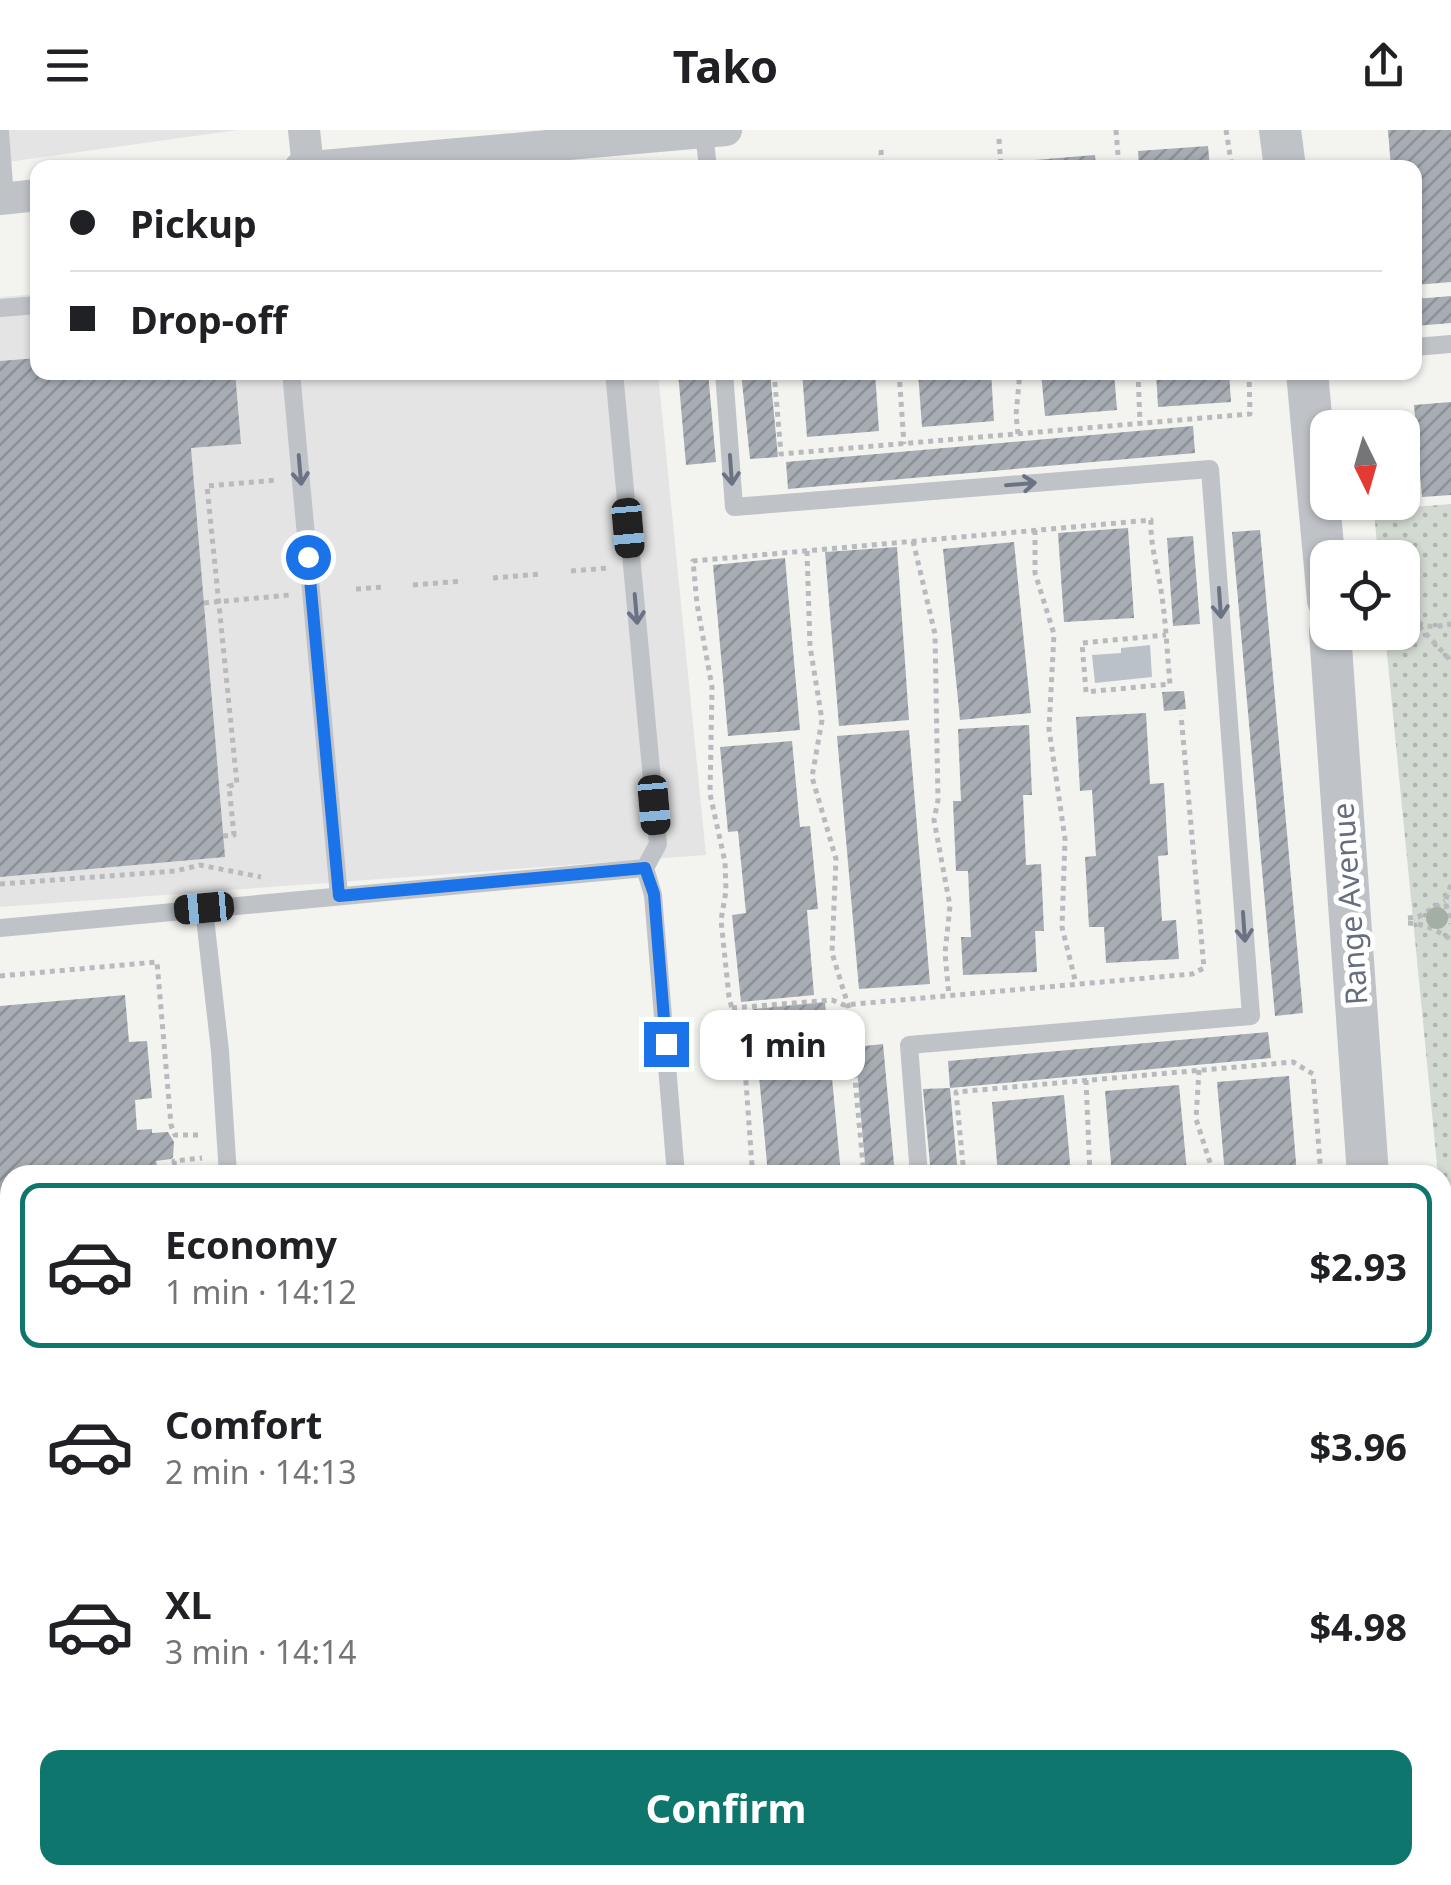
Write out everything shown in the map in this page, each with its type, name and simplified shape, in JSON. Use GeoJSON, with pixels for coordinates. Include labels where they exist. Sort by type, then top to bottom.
{"type":"FeatureCollection","features":[{"type":"Feature","properties":{"kind":"street"},"geometry":{"type":"LineString","coordinates":[[304,130],[307,160]]}},
{"type":"Feature","properties":{"kind":"street"},"geometry":{"type":"LineString","coordinates":[[1280,130],[1283,160]]}},
{"type":"Feature","properties":{"kind":"street"},"geometry":{"type":"LineString","coordinates":[[465,160],[577,155],[715,131]]}},
{"type":"Feature","properties":{"kind":"street"},"geometry":{"type":"LineString","coordinates":[[2,199],[30,196]]}},
{"type":"Feature","properties":{"kind":"street"},"geometry":{"type":"LineString","coordinates":[[1308,380],[1322,540]]}},
{"type":"Feature","properties":{"kind":"street","name":"Range Avenue"},"geometry":{"type":"LineString","coordinates":[[1331,650],[1367,1165]]}},
{"type":"Feature","properties":{"kind":"lane"},"geometry":{"type":"LineString","coordinates":[[710,160],[715,131]]}},
{"type":"Feature","properties":{"kind":"lane"},"geometry":{"type":"LineString","coordinates":[[0,132],[2,199]]}},
{"type":"Feature","properties":{"kind":"lane"},"geometry":{"type":"LineString","coordinates":[[0,308],[30,306]]}},
{"type":"Feature","properties":{"kind":"lane"},"geometry":{"type":"LineString","coordinates":[[1422,346],[1451,344]]}},
{"type":"Feature","properties":{"kind":"lane"},"geometry":{"type":"LineString","coordinates":[[292,380],[339,896]]}},
{"type":"Feature","properties":{"kind":"lane"},"geometry":{"type":"LineString","coordinates":[[615,380],[658,844],[645,868],[654,894],[675,1165]]}},
{"type":"Feature","properties":{"kind":"lane"},"geometry":{"type":"LineString","coordinates":[[725,380],[734,508],[1210,469],[1251,1016],[909,1045],[918,1165]]}},
{"type":"Feature","properties":{"kind":"lane"},"geometry":{"type":"LineString","coordinates":[[0,928],[645,868]]}},
{"type":"Feature","properties":{"kind":"lane"},"geometry":{"type":"LineString","coordinates":[[204,908],[220,1050],[227,1165]]}},
{"type":"Feature","properties":{"kind":"path"},"geometry":{"type":"LineString","coordinates":[[1116,130],[1118,160]]}},
{"type":"Feature","properties":{"kind":"path"},"geometry":{"type":"LineString","coordinates":[[1226,130],[1231,160]]}},
{"type":"Feature","properties":{"kind":"path"},"geometry":{"type":"LineString","coordinates":[[999,139],[1000,160]]}},
{"type":"Feature","properties":{"kind":"path"},"geometry":{"type":"LineString","coordinates":[[880,150],[881,160]]}},
{"type":"Feature","properties":{"kind":"path"},"geometry":{"type":"LineString","coordinates":[[775,380],[781,454],[1250,414],[1250,380]]}},
{"type":"Feature","properties":{"kind":"path"},"geometry":{"type":"LineString","coordinates":[[900,380],[904,444]]}},
{"type":"Feature","properties":{"kind":"path"},"geometry":{"type":"LineString","coordinates":[[1018,434],[1019,380]]}},
{"type":"Feature","properties":{"kind":"path"},"geometry":{"type":"LineString","coordinates":[[1138,380],[1140,423]]}},
{"type":"Feature","properties":{"kind":"path"},"geometry":{"type":"LineString","coordinates":[[223,836],[234,835],[230,786],[238,784],[207,486],[281,479]]}},
{"type":"Feature","properties":{"kind":"path"},"geometry":{"type":"LineString","coordinates":[[752,1165],[744,1056],[732,1008],[721,920],[725,862],[710,794],[712,687],[697,604],[694,561],[1151,520],[1150,541],[1161,588],[1166,635],[1170,684],[1086,692],[1082,643],[1166,635]]}},
{"type":"Feature","properties":{"kind":"path"},"geometry":{"type":"LineString","coordinates":[[1035,530],[1035,573],[1054,634],[1049,730],[1065,839],[1062,927],[1076,984]]}},
{"type":"Feature","properties":{"kind":"path"},"geometry":{"type":"LineString","coordinates":[[913,541],[935,634],[938,800],[934,820],[950,906],[945,953],[949,996]]}},
{"type":"Feature","properties":{"kind":"path"},"geometry":{"type":"LineString","coordinates":[[806,550],[810,646],[822,720],[812,777],[836,859],[832,953],[848,1005],[863,1165]]}},
{"type":"Feature","properties":{"kind":"path"},"geometry":{"type":"LineString","coordinates":[[572,571],[632,566]]}},
{"type":"Feature","properties":{"kind":"path"},"geometry":{"type":"LineString","coordinates":[[494,578],[542,574]]}},
{"type":"Feature","properties":{"kind":"path"},"geometry":{"type":"LineString","coordinates":[[413,585],[463,581]]}},
{"type":"Feature","properties":{"kind":"path"},"geometry":{"type":"LineString","coordinates":[[356,589],[384,587]]}},
{"type":"Feature","properties":{"kind":"path"},"geometry":{"type":"LineString","coordinates":[[204,603],[292,595]]}},
{"type":"Feature","properties":{"kind":"path"},"geometry":{"type":"LineString","coordinates":[[1420,626],[1451,624]]}},
{"type":"Feature","properties":{"kind":"path"},"geometry":{"type":"LineString","coordinates":[[1420,627],[1451,664]]}},
{"type":"Feature","properties":{"kind":"path"},"geometry":{"type":"LineString","coordinates":[[732,1008],[832,1000],[848,1005],[1192,974],[1204,968],[1181,715]]}},
{"type":"Feature","properties":{"kind":"path"},"geometry":{"type":"LineString","coordinates":[[0,884],[176,871],[200,865],[269,879],[250,881]]}},
{"type":"Feature","properties":{"kind":"path"},"geometry":{"type":"LineString","coordinates":[[1451,885],[1446,901],[1451,924]]}},
{"type":"Feature","properties":{"kind":"path"},"geometry":{"type":"LineString","coordinates":[[1446,901],[1408,920],[1451,940]]}},
{"type":"Feature","properties":{"kind":"path"},"geometry":{"type":"LineString","coordinates":[[0,976],[157,962],[171,1125],[174,1135],[208,1136]]}},
{"type":"Feature","properties":{"kind":"path"},"geometry":{"type":"LineString","coordinates":[[963,1165],[956,1092],[1293,1062],[1313,1074],[1320,1165]]}},
{"type":"Feature","properties":{"kind":"path"},"geometry":{"type":"LineString","coordinates":[[1199,1070],[1196,1120],[1211,1165]]}},
{"type":"Feature","properties":{"kind":"path"},"geometry":{"type":"LineString","coordinates":[[1086,1080],[1090,1165]]}},
{"type":"Feature","properties":{"kind":"path"},"geometry":{"type":"LineString","coordinates":[[175,1165],[174,1161],[210,1156]]}},
{"type":"Feature","properties":{"kind":"shaded area"},"geometry":{"type":"Polygon","coordinates":[[[0,130],[238,130],[0,163],[0,130]]]}},
{"type":"Feature","properties":{"kind":"shaded area"},"geometry":{"type":"Polygon","coordinates":[[[30,295],[30,380],[659,380],[706,855],[0,907],[0,297],[30,295]]]}},
{"type":"Feature","properties":{"kind":"shaded area"},"geometry":{"type":"Polygon","coordinates":[[[1451,504],[1451,1165],[1437,1165],[1387,650],[1420,650],[1420,540],[1377,540],[1375,520],[1420,520],[1420,506],[1451,504]]]}},
{"type":"Feature","properties":{"kind":"shaded area"},"geometry":{"type":"Polygon","coordinates":[[[1150,645],[1152,677],[1095,683],[1092,655],[1150,645]]]}},
{"type":"Feature","properties":{"kind":"building"},"geometry":{"type":"Polygon","coordinates":[[[1388,130],[1451,130],[1451,282],[1422,284],[1422,160],[1390,160],[1388,130]]]}},
{"type":"Feature","properties":{"kind":"building"},"geometry":{"type":"Polygon","coordinates":[[[1208,146],[1209,160],[1139,160],[1138,151],[1208,146]]]}},
{"type":"Feature","properties":{"kind":"building"},"geometry":{"type":"Polygon","coordinates":[[[1095,155],[1095,160],[1035,160],[1095,155]]]}},
{"type":"Feature","properties":{"kind":"building"},"geometry":{"type":"Polygon","coordinates":[[[1451,296],[1451,323],[1422,325],[1422,298],[1451,296]]]}},
{"type":"Feature","properties":{"kind":"building"},"geometry":{"type":"Polygon","coordinates":[[[30,359],[30,380],[236,380],[241,444],[191,448],[225,857],[0,877],[0,361],[30,359]]]}},
{"type":"Feature","properties":{"kind":"building"},"geometry":{"type":"Polygon","coordinates":[[[679,380],[709,380],[716,462],[686,465],[679,380]]]}},
{"type":"Feature","properties":{"kind":"building"},"geometry":{"type":"Polygon","coordinates":[[[742,380],[771,380],[778,457],[750,459],[742,380]]]}},
{"type":"Feature","properties":{"kind":"building"},"geometry":{"type":"Polygon","coordinates":[[[803,380],[876,380],[879,431],[807,437],[803,380]]]}},
{"type":"Feature","properties":{"kind":"building"},"geometry":{"type":"Polygon","coordinates":[[[919,380],[991,380],[994,421],[922,427],[919,380]]]}},
{"type":"Feature","properties":{"kind":"building"},"geometry":{"type":"Polygon","coordinates":[[[1042,380],[1115,380],[1117,410],[1045,416],[1042,380]]]}},
{"type":"Feature","properties":{"kind":"building"},"geometry":{"type":"Polygon","coordinates":[[[1156,380],[1230,380],[1231,402],[1158,407],[1156,380]]]}},
{"type":"Feature","properties":{"kind":"building"},"geometry":{"type":"Polygon","coordinates":[[[1451,402],[1451,495],[1422,497],[1420,410],[1414,410],[1414,405],[1451,402]]]}},
{"type":"Feature","properties":{"kind":"building"},"geometry":{"type":"Polygon","coordinates":[[[1193,426],[1195,453],[788,489],[786,462],[1193,426]]]}},
{"type":"Feature","properties":{"kind":"building"},"geometry":{"type":"Polygon","coordinates":[[[1128,528],[1134,618],[1064,622],[1058,533],[1128,528]]]}},
{"type":"Feature","properties":{"kind":"building"},"geometry":{"type":"Polygon","coordinates":[[[1260,530],[1303,1013],[1275,1016],[1232,532],[1260,530]]]}},
{"type":"Feature","properties":{"kind":"building"},"geometry":{"type":"Polygon","coordinates":[[[1193,536],[1200,624],[1173,626],[1167,538],[1193,536]]]}},
{"type":"Feature","properties":{"kind":"building"},"geometry":{"type":"Polygon","coordinates":[[[1014,542],[1031,713],[960,720],[943,549],[1014,542]]]}},
{"type":"Feature","properties":{"kind":"building"},"geometry":{"type":"Polygon","coordinates":[[[897,547],[909,720],[839,726],[825,552],[897,547]]]}},
{"type":"Feature","properties":{"kind":"building"},"geometry":{"type":"Polygon","coordinates":[[[785,558],[800,730],[728,736],[713,565],[785,558]]]}},
{"type":"Feature","properties":{"kind":"building"},"geometry":{"type":"Polygon","coordinates":[[[1184,691],[1186,709],[1164,711],[1162,692],[1184,691]]]}},
{"type":"Feature","properties":{"kind":"building"},"geometry":{"type":"Polygon","coordinates":[[[1146,713],[1150,784],[1164,783],[1168,855],[1158,856],[1162,921],[1176,920],[1179,959],[1106,963],[1104,927],[1089,927],[1085,857],[1096,856],[1092,790],[1080,791],[1076,717],[1146,713]]]}},
{"type":"Feature","properties":{"kind":"building"},"geometry":{"type":"Polygon","coordinates":[[[1029,725],[1032,795],[1023,795],[1026,865],[1041,864],[1044,931],[1035,931],[1037,972],[963,975],[961,937],[971,937],[968,871],[956,871],[953,801],[961,801],[958,729],[1029,725]]]}},
{"type":"Feature","properties":{"kind":"building"},"geometry":{"type":"Polygon","coordinates":[[[909,730],[930,984],[859,989],[837,736],[909,730]]]}},
{"type":"Feature","properties":{"kind":"building"},"geometry":{"type":"Polygon","coordinates":[[[792,741],[800,827],[810,826],[818,909],[807,910],[814,995],[741,1002],[732,915],[746,913],[738,831],[728,832],[720,747],[792,741]]]}},
{"type":"Feature","properties":{"kind":"building"},"geometry":{"type":"Polygon","coordinates":[[[125,995],[129,1042],[147,1041],[152,1098],[135,1100],[137,1130],[168,1132],[174,1142],[173,1157],[156,1161],[157,1165],[0,1165],[0,1006],[125,995]]]}},
{"type":"Feature","properties":{"kind":"building"},"geometry":{"type":"Polygon","coordinates":[[[825,1002],[840,1165],[767,1165],[753,1009],[825,1002]]]}},
{"type":"Feature","properties":{"kind":"building"},"geometry":{"type":"Polygon","coordinates":[[[1268,1032],[1271,1058],[950,1088],[948,1061],[1268,1032]]]}},
{"type":"Feature","properties":{"kind":"building"},"geometry":{"type":"Polygon","coordinates":[[[883,1044],[894,1165],[865,1165],[855,1047],[883,1044]]]}},
{"type":"Feature","properties":{"kind":"building"},"geometry":{"type":"Polygon","coordinates":[[[1289,1076],[1296,1165],[1224,1165],[1217,1082],[1289,1076]]]}},
{"type":"Feature","properties":{"kind":"building"},"geometry":{"type":"Polygon","coordinates":[[[1179,1085],[1186,1165],[1111,1165],[1105,1091],[1179,1085]]]}},
{"type":"Feature","properties":{"kind":"building"},"geometry":{"type":"Polygon","coordinates":[[[950,1088],[957,1165],[930,1165],[923,1089],[950,1088]]]}},
{"type":"Feature","properties":{"kind":"building"},"geometry":{"type":"Polygon","coordinates":[[[1064,1095],[1070,1165],[997,1165],[992,1102],[1064,1095]]]}},
{"type":"Feature","properties":{"kind":"route"},"geometry":{"type":"LineString","coordinates":[[308,557],[339,896],[645,868],[654,894],[666,1044]]}}]}
